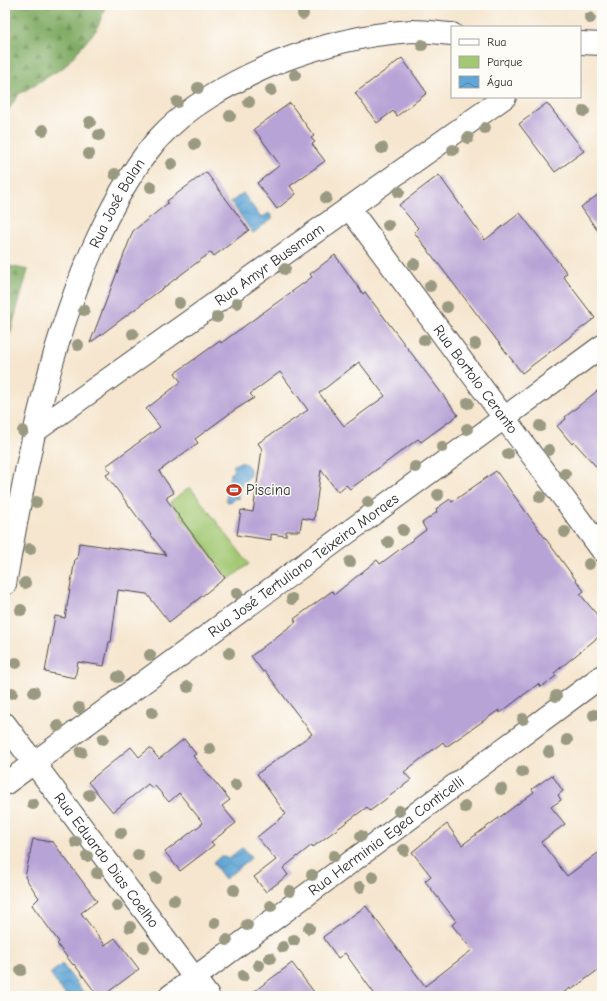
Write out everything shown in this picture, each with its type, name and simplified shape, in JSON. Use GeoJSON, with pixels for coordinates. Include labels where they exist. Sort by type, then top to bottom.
{"type":"FeatureCollection","features":[{"type":"Feature","properties":{"kind":"street","name":"Rua José Balan"},"geometry":{"type":"LineString","coordinates":[[5,584],[34,432],[49,374],[76,287],[107,218],[135,169],[158,140],[190,110],[225,87],[297,55],[329,45],[413,31],[451,34]]}},
{"type":"Feature","properties":{"kind":"street"},"geometry":{"type":"LineString","coordinates":[[581,43],[602,44]]}},
{"type":"Feature","properties":{"kind":"street","name":"Rua Amyr Bussmam"},"geometry":{"type":"LineString","coordinates":[[34,432],[504,98]]}},
{"type":"Feature","properties":{"kind":"street","name":"Rua Bortolo Ceranto"},"geometry":{"type":"LineString","coordinates":[[348,208],[602,550]]}},
{"type":"Feature","properties":{"kind":"street","name":"Rua José Tertuliano Teixeira Moraes"},"geometry":{"type":"LineString","coordinates":[[5,784],[602,346]]}},
{"type":"Feature","properties":{"kind":"street","name":"Rua Herminia Egea Conticelli"},"geometry":{"type":"LineString","coordinates":[[170,996],[602,676]]}},
{"type":"Feature","properties":{"kind":"street","name":"Rua Eduardo Dias Coelho"},"geometry":{"type":"LineString","coordinates":[[5,724],[208,996]]}},
{"type":"Feature","properties":{"kind":"green space"},"geometry":{"type":"Polygon","coordinates":[[[5,5],[106,5],[97,29],[64,67],[19,94],[5,115],[5,5]]]}},
{"type":"Feature","properties":{"kind":"green space"},"geometry":{"type":"Polygon","coordinates":[[[5,265],[28,270],[10,334],[5,343],[5,265]]]}},
{"type":"Feature","properties":{"kind":"green space"},"geometry":{"type":"Polygon","coordinates":[[[190,487],[249,564],[229,579],[170,502],[190,487]]]}},
{"type":"Feature","properties":{"kind":"water"},"geometry":{"type":"Polygon","coordinates":[[[243,193],[261,218],[269,213],[273,218],[253,233],[231,202],[243,193]]]}},
{"type":"Feature","properties":{"kind":"water","name":"Piscina"},"geometry":{"type":"Polygon","coordinates":[[[240,462],[244,463],[250,468],[250,474],[246,480],[242,482],[239,499],[235,498],[233,501],[228,502],[226,500],[230,473],[233,473],[234,465],[240,462]]]}},
{"type":"Feature","properties":{"kind":"water"},"geometry":{"type":"Polygon","coordinates":[[[243,847],[251,858],[225,879],[213,863],[221,856],[229,858],[243,847]]]}},
{"type":"Feature","properties":{"kind":"water"},"geometry":{"type":"Polygon","coordinates":[[[62,964],[84,993],[80,996],[66,996],[50,974],[62,964]]]}},
{"type":"Feature","properties":{"kind":"building"},"geometry":{"type":"Polygon","coordinates":[[[402,58],[427,93],[397,116],[393,111],[377,123],[355,93],[402,58]]]}},
{"type":"Feature","properties":{"kind":"building"},"geometry":{"type":"Polygon","coordinates":[[[290,103],[314,136],[311,138],[315,142],[312,144],[325,161],[290,186],[296,194],[277,209],[257,183],[280,165],[254,129],[290,103]]]}},
{"type":"Feature","properties":{"kind":"building"},"geometry":{"type":"Polygon","coordinates":[[[547,103],[584,151],[555,172],[519,124],[547,103]]]}},
{"type":"Feature","properties":{"kind":"building"},"geometry":{"type":"Polygon","coordinates":[[[206,172],[249,230],[214,256],[211,252],[90,343],[133,231],[168,203],[167,201],[206,172]]]}},
{"type":"Feature","properties":{"kind":"building"},"geometry":{"type":"Polygon","coordinates":[[[439,175],[485,240],[520,213],[567,273],[563,276],[595,318],[522,373],[414,232],[418,228],[399,205],[439,175]]]}},
{"type":"Feature","properties":{"kind":"building"},"geometry":{"type":"Polygon","coordinates":[[[602,192],[602,237],[581,207],[602,192]]]}},
{"type":"Feature","properties":{"kind":"building"},"geometry":{"type":"Polygon","coordinates":[[[335,255],[363,294],[365,292],[458,415],[421,442],[418,439],[350,489],[346,485],[338,492],[321,470],[314,520],[302,518],[300,531],[286,531],[286,536],[271,534],[271,540],[237,535],[241,510],[253,512],[262,449],[258,443],[308,410],[280,372],[250,394],[254,398],[233,411],[195,439],[198,443],[159,471],[174,493],[167,497],[167,500],[225,578],[169,622],[147,594],[118,590],[111,642],[109,642],[104,666],[78,662],[75,678],[45,672],[55,616],[65,618],[79,543],[166,555],[106,475],[111,472],[106,466],[160,427],[146,409],[181,382],[175,373],[220,341],[221,343],[312,277],[310,274],[335,255]],[[359,362],[319,393],[344,426],[385,396],[359,362]]]}},
{"type":"Feature","properties":{"kind":"building"},"geometry":{"type":"Polygon","coordinates":[[[602,387],[602,473],[574,442],[572,444],[557,426],[566,419],[565,417],[602,387]]]}},
{"type":"Feature","properties":{"kind":"building"},"geometry":{"type":"Polygon","coordinates":[[[496,471],[584,591],[580,594],[602,621],[602,634],[554,673],[556,676],[541,687],[538,684],[500,713],[499,710],[446,747],[443,742],[404,772],[411,780],[370,811],[367,807],[313,847],[312,845],[283,868],[288,875],[266,892],[254,877],[276,860],[257,837],[286,814],[257,774],[312,734],[265,671],[263,672],[251,656],[296,622],[294,619],[332,591],[335,594],[377,560],[380,564],[426,530],[422,523],[437,512],[436,509],[450,499],[452,502],[496,471]]]}},
{"type":"Feature","properties":{"kind":"building"},"geometry":{"type":"Polygon","coordinates":[[[184,739],[196,754],[193,756],[230,800],[222,806],[236,823],[211,842],[214,845],[180,871],[165,852],[203,823],[179,793],[169,802],[155,786],[152,788],[148,784],[113,812],[88,782],[131,747],[139,757],[150,748],[159,759],[184,739]]]}},
{"type":"Feature","properties":{"kind":"building"},"geometry":{"type":"Polygon","coordinates":[[[552,775],[563,791],[558,795],[561,800],[551,807],[565,824],[541,842],[567,876],[602,850],[602,967],[571,990],[570,988],[559,996],[376,996],[345,953],[338,958],[323,937],[366,906],[425,986],[472,950],[452,925],[456,921],[425,881],[431,876],[412,852],[447,824],[462,845],[534,792],[532,789],[552,775]]]}},
{"type":"Feature","properties":{"kind":"building"},"geometry":{"type":"Polygon","coordinates":[[[33,839],[53,842],[97,901],[81,913],[105,945],[115,938],[139,969],[103,996],[98,996],[74,964],[73,965],[57,944],[59,942],[32,905],[39,898],[25,877],[33,839]]]}},
{"type":"Feature","properties":{"kind":"building"},"geometry":{"type":"Polygon","coordinates":[[[292,963],[317,996],[248,996],[292,963]]]}},
{"type":"Feature","properties":{"kind":"place","name":"Piscina"},"geometry":{"type":"Point","coordinates":[234,490]}}]}
